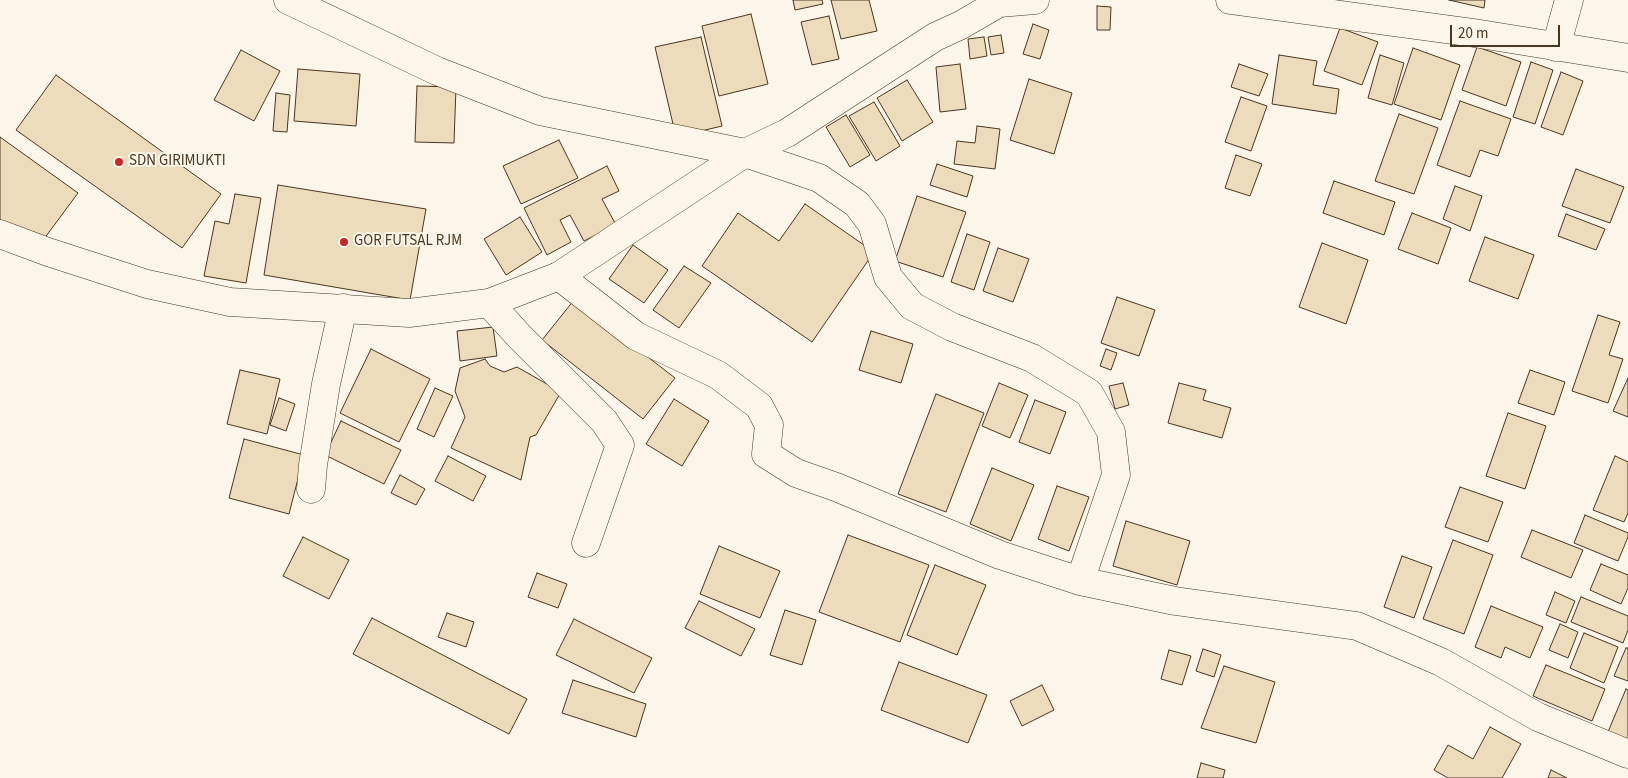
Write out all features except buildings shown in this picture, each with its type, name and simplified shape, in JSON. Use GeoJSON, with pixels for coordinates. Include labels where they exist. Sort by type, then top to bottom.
{"type":"FeatureCollection","features":[{"type":"Feature","properties":{"kind":"street"},"geometry":{"type":"LineString","coordinates":[[288,0],[437,71],[540,111],[744,153],[819,178],[857,204],[872,224],[888,277],[912,306],[952,327],[1032,358],[1089,394],[1111,432],[1116,475],[1080,581]]}},
{"type":"Feature","properties":{"kind":"street"},"geometry":{"type":"LineString","coordinates":[[0,234],[48,252],[147,284],[230,302],[408,313],[489,303],[559,276],[744,153],[787,133],[935,38],[961,26],[999,2],[1035,0]]}},
{"type":"Feature","properties":{"kind":"street"},"geometry":{"type":"LineString","coordinates":[[1230,0],[1474,33],[1628,58]]}},
{"type":"Feature","properties":{"kind":"street"},"geometry":{"type":"LineString","coordinates":[[1556,47],[1569,0]]}},
{"type":"Feature","properties":{"kind":"street"},"geometry":{"type":"LineString","coordinates":[[559,276],[636,336],[718,375],[759,406],[769,425],[766,454],[796,473],[836,487],[1000,555],[1080,581],[1175,601],[1357,626],[1442,662],[1538,717],[1628,754]]}},
{"type":"Feature","properties":{"kind":"street"},"geometry":{"type":"LineString","coordinates":[[489,303],[519,336],[604,421],[620,445],[586,543]]}},
{"type":"Feature","properties":{"kind":"street"},"geometry":{"type":"LineString","coordinates":[[311,490],[313,464],[326,384],[343,308]]}},
{"type":"Feature","properties":{"kind":"place","name":"SDN GIRIMUKTI"},"geometry":{"type":"Point","coordinates":[119,162]}},
{"type":"Feature","properties":{"kind":"place","name":"GOR FUTSAL RJM"},"geometry":{"type":"Point","coordinates":[344,242]}}]}
